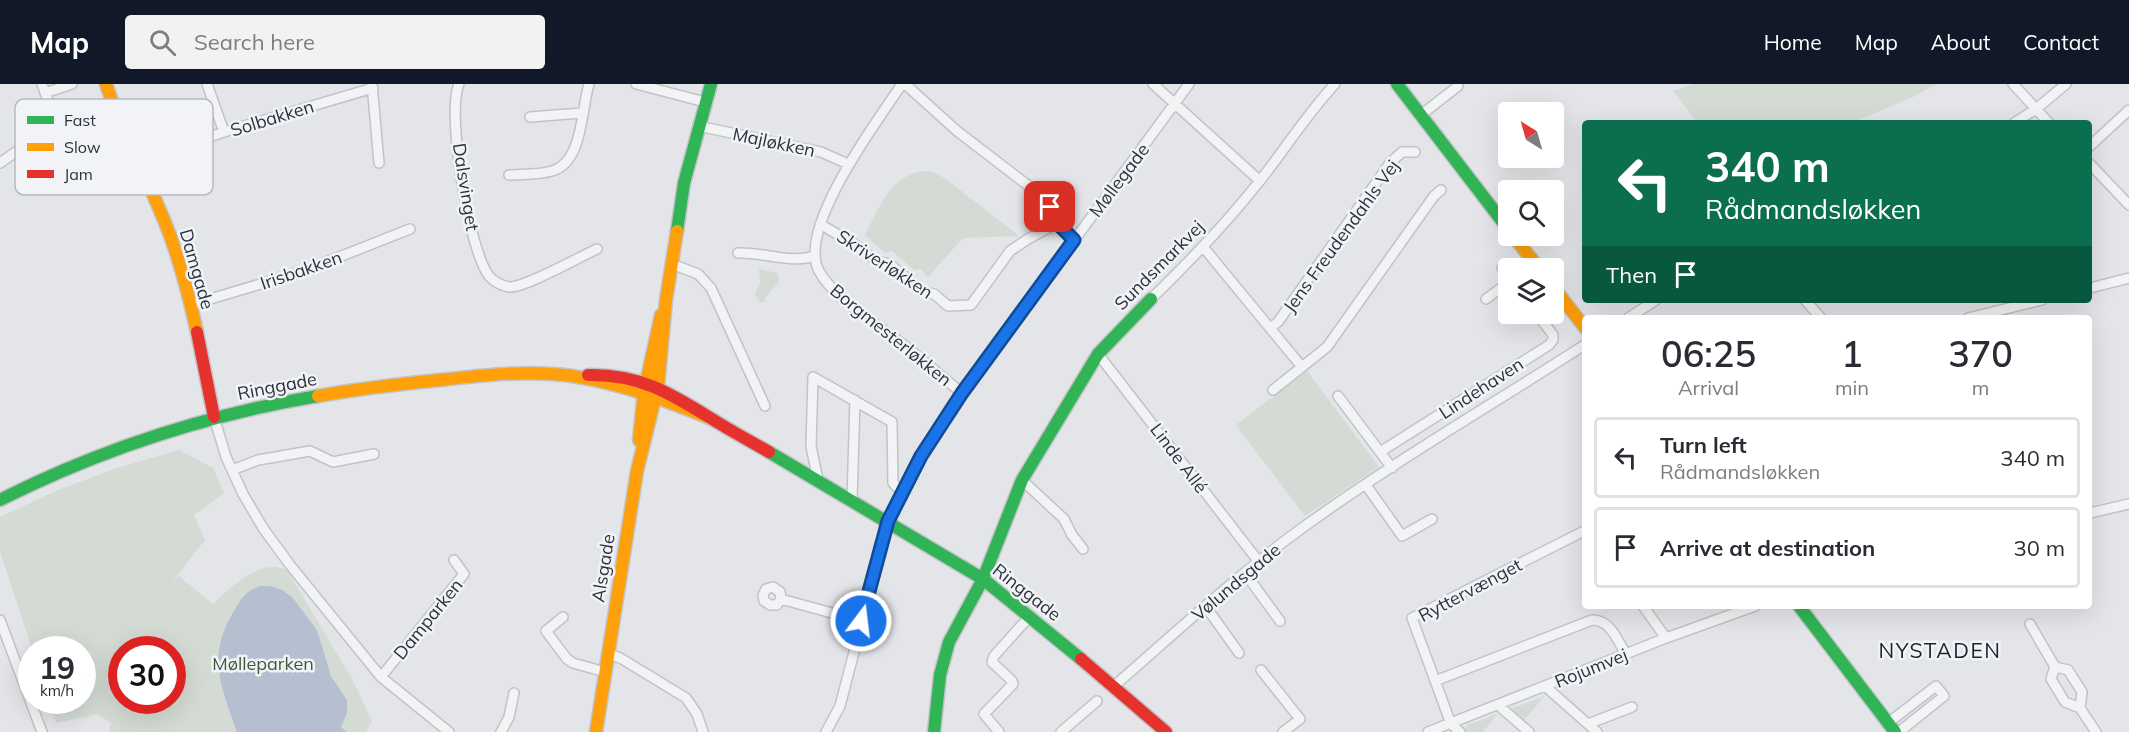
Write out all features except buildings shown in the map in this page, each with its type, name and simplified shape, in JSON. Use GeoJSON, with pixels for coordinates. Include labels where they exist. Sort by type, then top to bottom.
{"type":"FeatureCollection","features":[{"type":"Feature","properties":{"kind":"street"},"geometry":{"type":"LineString","coordinates":[[44,88],[72,84]]}},
{"type":"Feature","properties":{"kind":"street","name":"Damgade"},"geometry":{"type":"LineString","coordinates":[[106,84],[111,99]]}},
{"type":"Feature","properties":{"kind":"street"},"geometry":{"type":"LineString","coordinates":[[207,84],[212,99]]}},
{"type":"Feature","properties":{"kind":"street","name":"Dalsvinget"},"geometry":{"type":"LineString","coordinates":[[459,84],[455,111],[468,220],[489,276],[498,284],[510,287],[525,284],[597,249]]}},
{"type":"Feature","properties":{"kind":"street"},"geometry":{"type":"LineString","coordinates":[[509,175],[550,171],[570,161],[577,141],[589,84]]}},
{"type":"Feature","properties":{"kind":"street"},"geometry":{"type":"LineString","coordinates":[[636,84],[705,102]]}},
{"type":"Feature","properties":{"kind":"street","name":"Alsgade"},"geometry":{"type":"LineString","coordinates":[[596,732],[651,389],[656,331],[666,300],[684,183],[711,84]]}},
{"type":"Feature","properties":{"kind":"street"},"geometry":{"type":"LineString","coordinates":[[738,253],[756,253],[802,261],[814,256],[820,224],[848,164],[903,84],[957,131],[1034,190],[1050,207],[1057,223],[1074,240]]}},
{"type":"Feature","properties":{"kind":"street"},"geometry":{"type":"LineString","coordinates":[[1153,84],[1260,181]]}},
{"type":"Feature","properties":{"kind":"street","name":"Møllegade"},"geometry":{"type":"LineString","coordinates":[[826,732],[840,706],[888,521],[921,456],[962,393],[1190,84]]}},
{"type":"Feature","properties":{"kind":"street","name":"Sundsmarkvej"},"geometry":{"type":"LineString","coordinates":[[934,732],[940,675],[949,642],[983,579],[1022,480],[1098,354],[1204,248],[1260,181],[1316,105],[1335,84]]}},
{"type":"Feature","properties":{"kind":"street"},"geometry":{"type":"LineString","coordinates":[[1397,84],[1498,216]]}},
{"type":"Feature","properties":{"kind":"street"},"geometry":{"type":"LineString","coordinates":[[2013,84],[2046,120]]}},
{"type":"Feature","properties":{"kind":"street"},"geometry":{"type":"LineString","coordinates":[[2019,120],[2066,84]]}},
{"type":"Feature","properties":{"kind":"street","name":"Solbakken"},"geometry":{"type":"LineString","coordinates":[[213,136],[373,86],[379,163]]}},
{"type":"Feature","properties":{"kind":"street"},"geometry":{"type":"LineString","coordinates":[[1421,115],[1458,86]]}},
{"type":"Feature","properties":{"kind":"street"},"geometry":{"type":"LineString","coordinates":[[213,101],[224,132]]}},
{"type":"Feature","properties":{"kind":"street"},"geometry":{"type":"LineString","coordinates":[[2092,145],[2129,110]]}},
{"type":"Feature","properties":{"kind":"street"},"geometry":{"type":"LineString","coordinates":[[530,117],[582,113]]}},
{"type":"Feature","properties":{"kind":"street","name":"Majløkken"},"geometry":{"type":"LineString","coordinates":[[698,126],[821,152],[848,164]]}},
{"type":"Feature","properties":{"kind":"street"},"geometry":{"type":"LineString","coordinates":[[0,163],[15,152]]}},
{"type":"Feature","properties":{"kind":"street","name":"Jens Freudendahls Vej"},"geometry":{"type":"LineString","coordinates":[[1270,328],[1278,322],[1390,163],[1402,152],[1415,152]]}},
{"type":"Feature","properties":{"kind":"street"},"geometry":{"type":"LineString","coordinates":[[2092,166],[2129,205]]}},
{"type":"Feature","properties":{"kind":"street"},"geometry":{"type":"LineString","coordinates":[[1273,390],[1327,347],[1434,196],[1441,190]]}},
{"type":"Feature","properties":{"kind":"street","name":"Damgade"},"geometry":{"type":"LineString","coordinates":[[152,195],[173,242],[183,272],[214,417],[232,470],[243,494],[263,528],[290,565],[381,677],[449,732]]}},
{"type":"Feature","properties":{"kind":"street","name":"Skriverløkken"},"geometry":{"type":"LineString","coordinates":[[820,224],[849,240],[876,261],[890,264],[921,291],[934,294],[948,306],[971,305],[1010,251],[1057,223]]}},
{"type":"Feature","properties":{"kind":"street","name":"Irisbakken"},"geometry":{"type":"LineString","coordinates":[[190,305],[301,272],[411,229]]}},
{"type":"Feature","properties":{"kind":"street"},"geometry":{"type":"LineString","coordinates":[[1522,246],[1531,258]]}},
{"type":"Feature","properties":{"kind":"street","name":"Jens Freudendahls Vej"},"geometry":{"type":"LineString","coordinates":[[1204,248],[1302,367]]}},
{"type":"Feature","properties":{"kind":"street","name":"Borgmesterløkken"},"geometry":{"type":"LineString","coordinates":[[814,256],[818,270],[834,292],[962,393]]}},
{"type":"Feature","properties":{"kind":"street"},"geometry":{"type":"LineString","coordinates":[[672,264],[698,274],[711,288],[765,406]]}},
{"type":"Feature","properties":{"kind":"street"},"geometry":{"type":"LineString","coordinates":[[2092,287],[2129,278]]}},
{"type":"Feature","properties":{"kind":"street"},"geometry":{"type":"LineString","coordinates":[[1486,299],[1498,290]]}},
{"type":"Feature","properties":{"kind":"street"},"geometry":{"type":"LineString","coordinates":[[1564,301],[1582,324]]}},
{"type":"Feature","properties":{"kind":"street"},"geometry":{"type":"LineString","coordinates":[[1640,315],[1653,303]]}},
{"type":"Feature","properties":{"kind":"street"},"geometry":{"type":"LineString","coordinates":[[1808,303],[1818,315]]}},
{"type":"Feature","properties":{"kind":"street"},"geometry":{"type":"LineString","coordinates":[[1980,315],[2030,303]]}},
{"type":"Feature","properties":{"kind":"street","name":"Lindehaven"},"geometry":{"type":"LineString","coordinates":[[1380,452],[1549,345],[1553,340],[1553,334],[1545,324]]}},
{"type":"Feature","properties":{"kind":"street","name":"Vølundsgade"},"geometry":{"type":"LineString","coordinates":[[1113,687],[1245,573],[1298,531],[1582,347]]}},
{"type":"Feature","properties":{"kind":"street","name":"Linde Allé"},"geometry":{"type":"LineString","coordinates":[[1098,354],[1259,562]]}},
{"type":"Feature","properties":{"kind":"street","name":"Ringgade"},"geometry":{"type":"LineString","coordinates":[[0,500],[60,470],[136,441],[214,417],[284,401],[377,386],[491,375],[604,374],[651,389],[712,418],[983,579],[1166,732]]}},
{"type":"Feature","properties":{"kind":"street"},"geometry":{"type":"LineString","coordinates":[[818,480],[811,446],[813,377],[892,422],[893,483],[902,492]]}},
{"type":"Feature","properties":{"kind":"street"},"geometry":{"type":"LineString","coordinates":[[1338,396],[1392,468]]}},
{"type":"Feature","properties":{"kind":"street"},"geometry":{"type":"LineString","coordinates":[[852,500],[855,400]]}},
{"type":"Feature","properties":{"kind":"street"},"geometry":{"type":"LineString","coordinates":[[232,470],[258,460],[310,451],[333,462],[374,454]]}},
{"type":"Feature","properties":{"kind":"street"},"geometry":{"type":"LineString","coordinates":[[1022,480],[1064,519],[1072,535],[1083,549]]}},
{"type":"Feature","properties":{"kind":"street"},"geometry":{"type":"LineString","coordinates":[[1366,485],[1402,536],[1432,519]]}},
{"type":"Feature","properties":{"kind":"street"},"geometry":{"type":"LineString","coordinates":[[2092,513],[2129,504]]}},
{"type":"Feature","properties":{"kind":"street","name":"Ryttervænget"},"geometry":{"type":"LineString","coordinates":[[1451,724],[1412,618],[1582,532]]}},
{"type":"Feature","properties":{"kind":"street","name":"Damparken"},"geometry":{"type":"LineString","coordinates":[[381,677],[464,574],[454,560]]}},
{"type":"Feature","properties":{"kind":"street"},"geometry":{"type":"LineString","coordinates":[[1245,573],[1280,621]]}},
{"type":"Feature","properties":{"kind":"street"},"geometry":{"type":"LineString","coordinates":[[781,599],[861,621]]}},
{"type":"Feature","properties":{"kind":"street"},"geometry":{"type":"LineString","coordinates":[[1206,607],[1239,653]]}},
{"type":"Feature","properties":{"kind":"street"},"geometry":{"type":"LineString","coordinates":[[1645,609],[1666,638]]}},
{"type":"Feature","properties":{"kind":"street","name":"Rojumvej"},"geometry":{"type":"LineString","coordinates":[[1428,732],[1666,638],[1747,609]]}},
{"type":"Feature","properties":{"kind":"street"},"geometry":{"type":"LineString","coordinates":[[1801,609],[1894,729]]}},
{"type":"Feature","properties":{"kind":"street"},"geometry":{"type":"LineString","coordinates":[[999,732],[984,714],[1013,684],[993,662],[994,656],[1030,616]]}},
{"type":"Feature","properties":{"kind":"street"},"geometry":{"type":"LineString","coordinates":[[563,617],[546,631],[567,659],[573,663],[605,672]]}},
{"type":"Feature","properties":{"kind":"street"},"geometry":{"type":"LineString","coordinates":[[0,620],[42,732]]}},
{"type":"Feature","properties":{"kind":"street"},"geometry":{"type":"LineString","coordinates":[[1435,681],[1593,620],[1601,620],[1609,625],[1626,654]]}},
{"type":"Feature","properties":{"kind":"street"},"geometry":{"type":"LineString","coordinates":[[2030,624],[2055,667],[2068,670],[2082,692],[2080,708]]}},
{"type":"Feature","properties":{"kind":"street"},"geometry":{"type":"LineString","coordinates":[[608,653],[686,698],[697,714],[703,732]]}},
{"type":"Feature","properties":{"kind":"street"},"geometry":{"type":"LineString","coordinates":[[2055,667],[2051,680],[2065,702],[2080,708],[2096,732]]}},
{"type":"Feature","properties":{"kind":"street"},"geometry":{"type":"LineString","coordinates":[[1261,670],[1300,719],[1283,732]]}},
{"type":"Feature","properties":{"kind":"street"},"geometry":{"type":"LineString","coordinates":[[1936,686],[1944,696],[1894,729],[1936,686]]}},
{"type":"Feature","properties":{"kind":"street"},"geometry":{"type":"LineString","coordinates":[[1546,687],[1597,732]]}},
{"type":"Feature","properties":{"kind":"street"},"geometry":{"type":"LineString","coordinates":[[501,732],[509,717],[514,693]]}},
{"type":"Feature","properties":{"kind":"street"},"geometry":{"type":"LineString","coordinates":[[1061,732],[1097,701]]}},
{"type":"Feature","properties":{"kind":"street"},"geometry":{"type":"LineString","coordinates":[[1498,705],[1529,732]]}},
{"type":"Feature","properties":{"kind":"street"},"geometry":{"type":"LineString","coordinates":[[1588,724],[1632,707]]}},
{"type":"Feature","properties":{"kind":"street"},"geometry":{"type":"LineString","coordinates":[[1451,724],[1460,732]]}},
{"type":"Feature","properties":{"kind":"green space"},"geometry":{"type":"Polygon","coordinates":[[[1693,84],[1936,84],[1913,97],[1858,120],[1696,120],[1673,91],[1693,84]]]}},
{"type":"Feature","properties":{"kind":"green space"},"geometry":{"type":"Polygon","coordinates":[[[926,171],[946,179],[1019,236],[963,238],[928,277],[921,269],[914,270],[892,251],[885,253],[865,235],[881,203],[895,185],[904,178],[926,171]]]}},
{"type":"Feature","properties":{"kind":"green space"},"geometry":{"type":"Polygon","coordinates":[[[759,269],[778,273],[779,282],[764,299],[765,301],[760,303],[755,293],[760,283],[759,269]]]}},
{"type":"Feature","properties":{"kind":"green space"},"geometry":{"type":"Polygon","coordinates":[[[1307,371],[1379,467],[1305,516],[1236,425],[1307,371]]]}},
{"type":"Feature","properties":{"kind":"green space","name":"Mølleparken"},"geometry":{"type":"Polygon","coordinates":[[[179,450],[213,468],[224,493],[194,515],[205,540],[172,582],[179,576],[213,604],[238,582],[256,571],[276,567],[287,570],[352,679],[372,721],[366,732],[109,732],[111,723],[97,714],[56,723],[53,714],[96,714],[96,636],[28,636],[0,551],[0,517],[58,490],[117,468],[179,450]]]}},
{"type":"Feature","properties":{"kind":"green space"},"geometry":{"type":"Polygon","coordinates":[[[1545,696],[1522,722],[1512,712],[1513,708],[1545,696]]]}},
{"type":"Feature","properties":{"kind":"green space"},"geometry":{"type":"Polygon","coordinates":[[[1497,714],[1483,732],[1465,732],[1467,725],[1497,714]]]}},
{"type":"Feature","properties":{"kind":"water"},"geometry":{"type":"Polygon","coordinates":[[[260,586],[282,590],[292,597],[317,630],[331,676],[347,700],[347,713],[341,727],[347,732],[237,732],[219,672],[220,643],[225,628],[242,599],[247,593],[260,586]]]}},
{"type":"Feature","properties":{"kind":"traffic: fast"},"geometry":{"type":"LineString","coordinates":[[677,231],[684,183],[711,84]]}},
{"type":"Feature","properties":{"kind":"traffic: fast"},"geometry":{"type":"LineString","coordinates":[[1397,84],[1498,216]]}},
{"type":"Feature","properties":{"kind":"traffic: fast"},"geometry":{"type":"LineString","coordinates":[[934,732],[940,675],[949,642],[983,579],[1022,480],[1098,354],[1151,299]]}},
{"type":"Feature","properties":{"kind":"traffic: fast"},"geometry":{"type":"LineString","coordinates":[[0,500],[77,465],[155,436],[235,413],[318,396]]}},
{"type":"Feature","properties":{"kind":"traffic: fast"},"geometry":{"type":"LineString","coordinates":[[769,452],[983,579],[1081,659]]}},
{"type":"Feature","properties":{"kind":"traffic: fast"},"geometry":{"type":"LineString","coordinates":[[1801,609],[1895,732]]}},
{"type":"Feature","properties":{"kind":"traffic: slow"},"geometry":{"type":"LineString","coordinates":[[106,84],[111,99]]}},
{"type":"Feature","properties":{"kind":"traffic: slow"},"geometry":{"type":"LineString","coordinates":[[153,195],[184,278],[197,332]]}},
{"type":"Feature","properties":{"kind":"traffic: slow"},"geometry":{"type":"LineString","coordinates":[[596,732],[637,471],[658,386],[666,300],[677,231]]}},
{"type":"Feature","properties":{"kind":"traffic: slow"},"geometry":{"type":"LineString","coordinates":[[1521,246],[1531,258]]}},
{"type":"Feature","properties":{"kind":"traffic: slow"},"geometry":{"type":"LineString","coordinates":[[1564,301],[1582,324]]}},
{"type":"Feature","properties":{"kind":"traffic: slow"},"geometry":{"type":"LineString","coordinates":[[639,440],[644,392],[661,315]]}},
{"type":"Feature","properties":{"kind":"traffic: slow"},"geometry":{"type":"LineString","coordinates":[[318,396],[473,376],[522,373],[556,374],[626,388],[712,419]]}},
{"type":"Feature","properties":{"kind":"traffic: jam"},"geometry":{"type":"LineString","coordinates":[[197,332],[214,417]]}},
{"type":"Feature","properties":{"kind":"traffic: jam"},"geometry":{"type":"LineString","coordinates":[[588,375],[623,378],[654,387],[769,452]]}},
{"type":"Feature","properties":{"kind":"traffic: jam"},"geometry":{"type":"LineString","coordinates":[[1081,659],[1166,732]]}},
{"type":"Feature","properties":{"kind":"district","name":"NYSTADEN"},"geometry":{"type":"Point","coordinates":[1940,650]}},
{"type":"Feature","properties":{"kind":"route"},"geometry":{"type":"LineString","coordinates":[[861,621],[888,521],[921,456],[962,393],[1074,240],[1057,223],[1050,207]]}}]}
